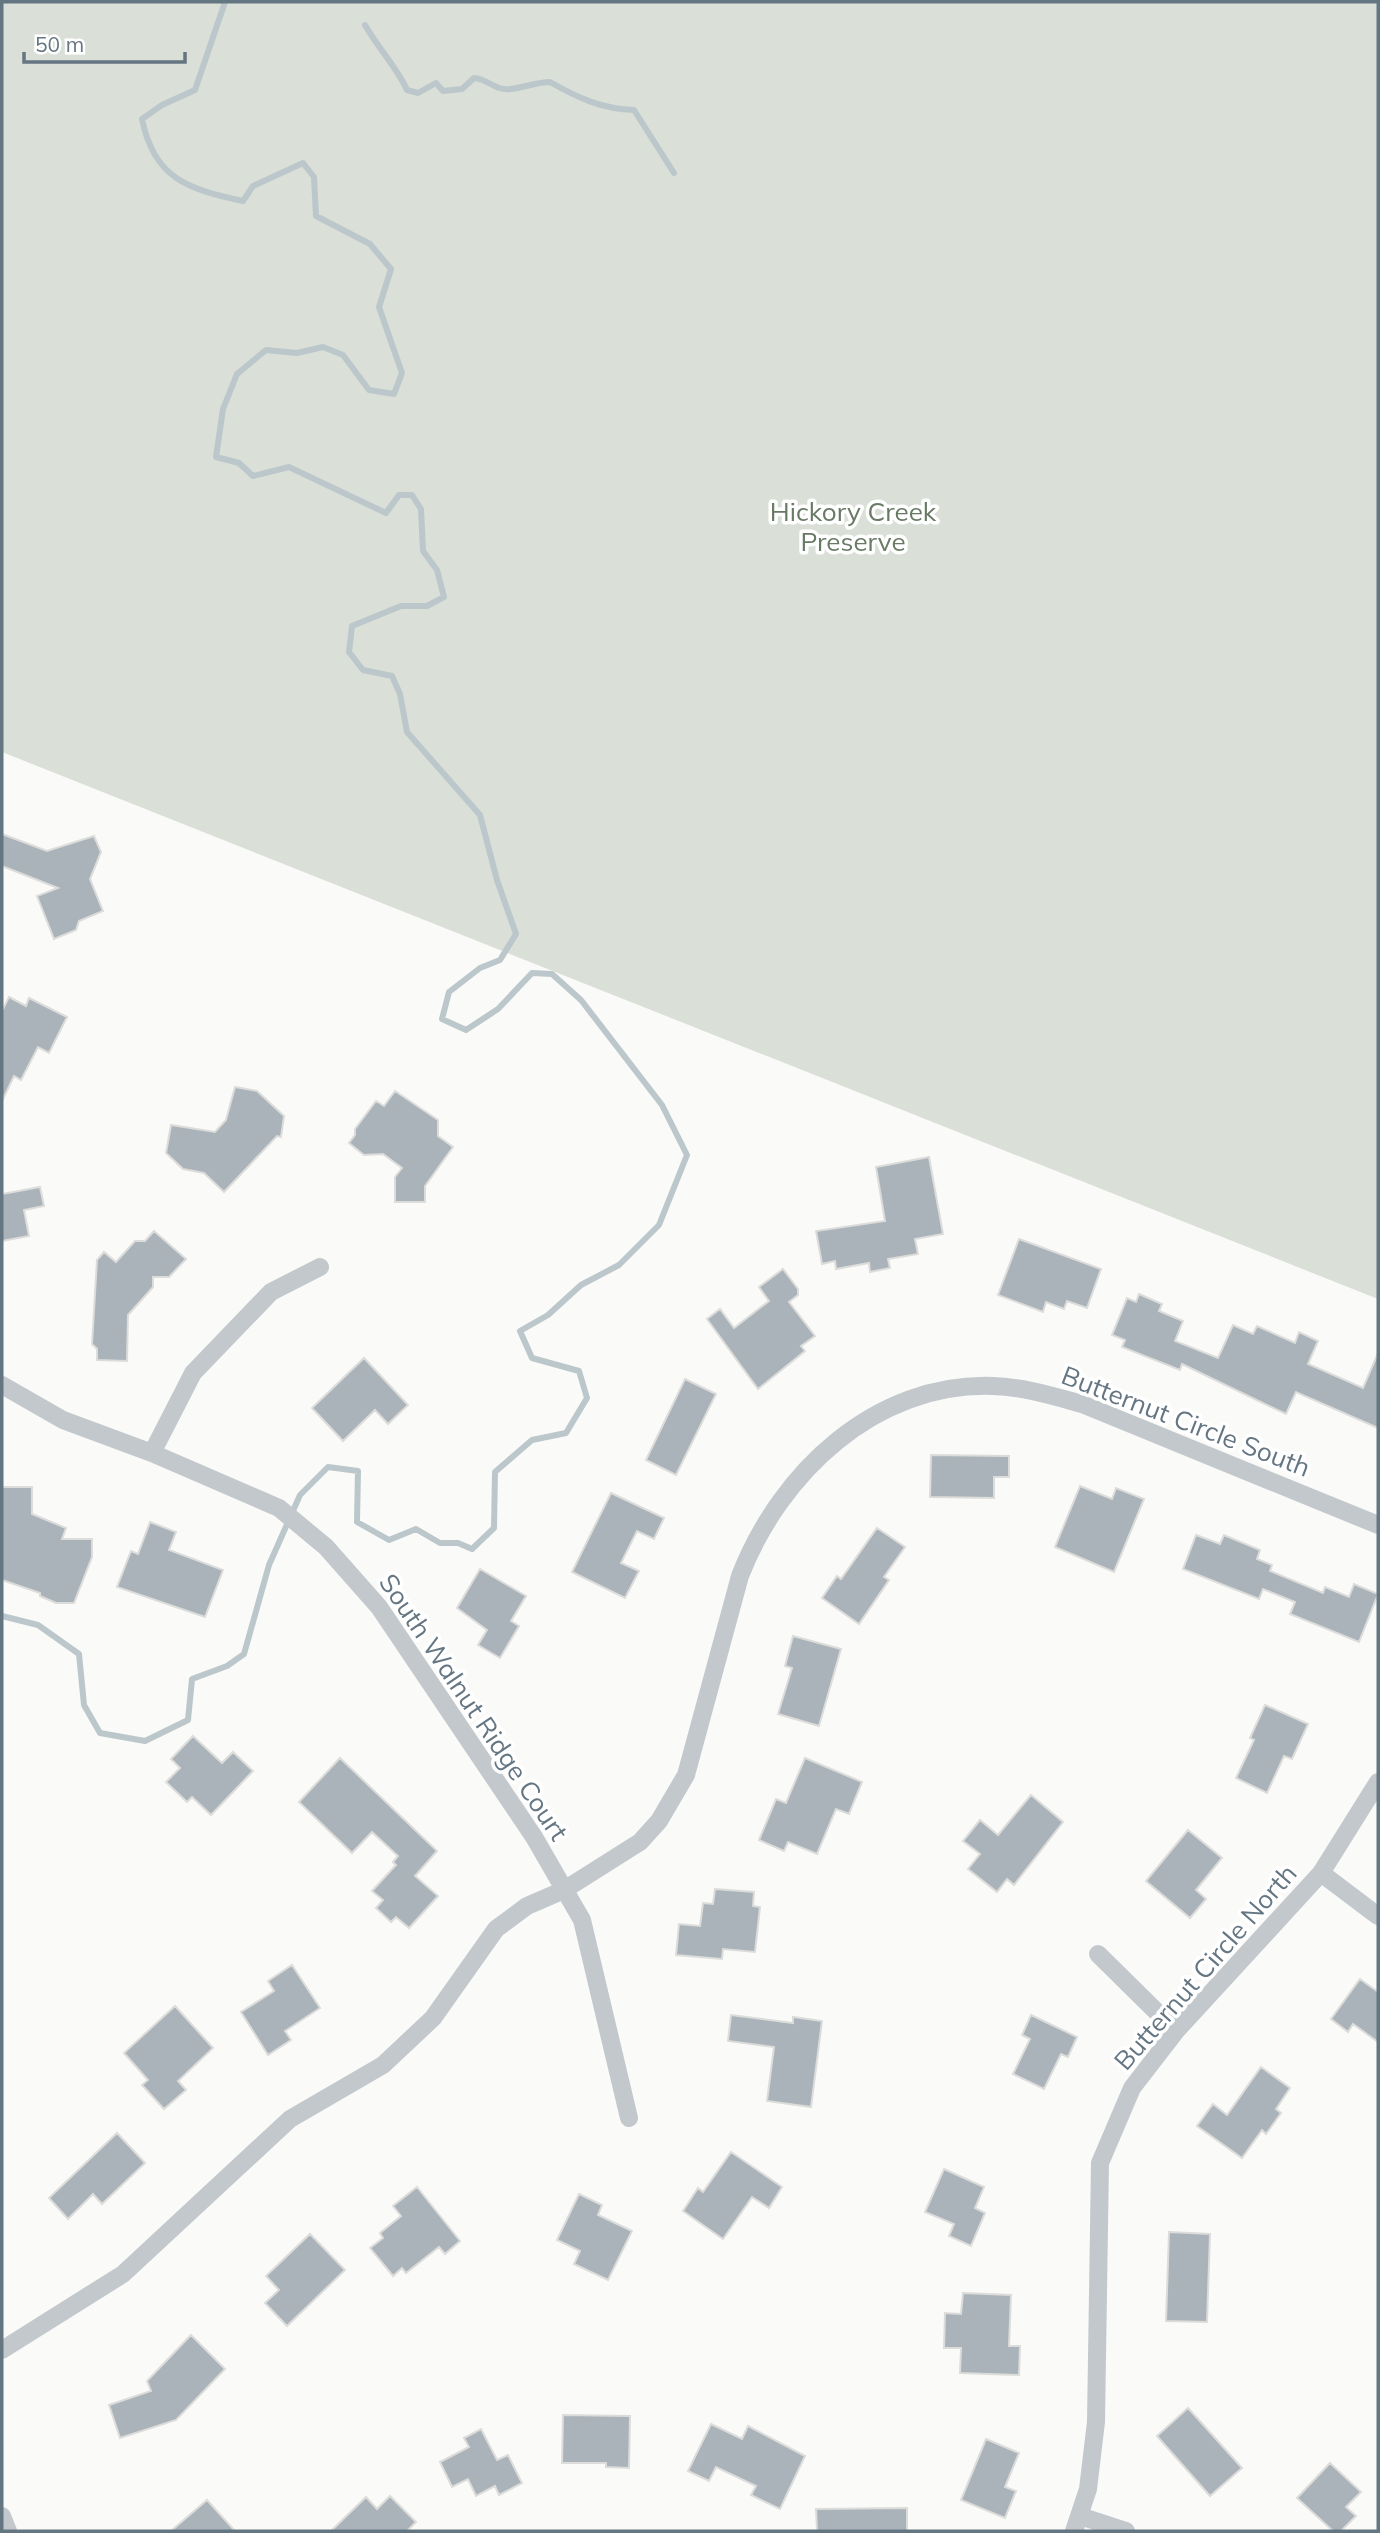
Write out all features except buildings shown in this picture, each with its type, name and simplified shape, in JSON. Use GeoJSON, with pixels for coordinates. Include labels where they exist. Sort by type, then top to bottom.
{"type":"FeatureCollection","features":[{"type":"Feature","properties":{"kind":"street"},"geometry":{"type":"LineString","coordinates":[[152,1453],[192,1373],[271,1292],[320,1267]]}},
{"type":"Feature","properties":{"kind":"street","name":"South Walnut Ridge Court"},"geometry":{"type":"LineString","coordinates":[[2,1385],[63,1420],[152,1453],[279,1508],[326,1547],[379,1607],[534,1837],[582,1920],[629,2118]]}},
{"type":"Feature","properties":{"kind":"street","name":"Butternut Circle South"},"geometry":{"type":"LineString","coordinates":[[2,2350],[123,2274],[290,2119],[383,2065],[433,2018],[496,1929],[527,1906],[564,1890],[640,1842],[675,1798],[694,1747],[740,1576],[769,1514],[822,1454],[861,1423],[900,1403],[964,1387],[994,1386],[1044,1394],[1082,1404],[1378,1525]]}},
{"type":"Feature","properties":{"kind":"street","name":"Butternut Circle North"},"geometry":{"type":"LineString","coordinates":[[1077,2524],[1094,2458],[1100,2163],[1132,2088],[1176,2031],[1321,1873],[1378,1782]]}},
{"type":"Feature","properties":{"kind":"street"},"geometry":{"type":"LineString","coordinates":[[1321,1873],[1378,1916]]}},
{"type":"Feature","properties":{"kind":"street"},"geometry":{"type":"LineString","coordinates":[[1098,1954],[1176,2031]]}},
{"type":"Feature","properties":{"kind":"street"},"geometry":{"type":"LineString","coordinates":[[2,2516],[8,2531]]}},
{"type":"Feature","properties":{"kind":"street"},"geometry":{"type":"LineString","coordinates":[[1077,2524],[1126,2531]]}},
{"type":"Feature","properties":{"kind":"green space","name":"Hickory Creek Preserve"},"geometry":{"type":"Polygon","coordinates":[[[2,2],[1378,2],[1378,1299],[2,752],[2,2]]]}},
{"type":"Feature","properties":{"kind":"waterway"},"geometry":{"type":"LineString","coordinates":[[2,1616],[38,1625],[79,1654],[84,1705],[100,1733],[145,1741],[188,1720],[192,1679],[227,1666],[244,1654],[269,1565],[300,1495],[328,1467],[358,1471],[357,1522],[389,1540],[416,1529],[440,1543],[458,1543],[472,1549],[494,1528],[495,1472],[532,1440],[566,1433],[587,1398],[579,1371],[532,1358],[520,1331],[548,1315],[581,1285],[619,1265],[659,1225],[687,1155],[662,1105],[581,1000],[552,974],[532,973],[498,1009],[466,1030],[442,1019],[449,992],[480,968],[500,960],[516,934],[497,880],[480,815],[407,732],[400,694],[392,676],[363,670],[349,652],[352,626],[401,606],[427,606],[444,597],[437,570],[423,551],[421,509],[412,495],[399,495],[386,513],[289,467],[253,476],[239,463],[216,457],[223,409],[237,374],[266,350],[297,353],[323,347],[343,355],[369,390],[394,394],[402,373],[379,307],[391,269],[370,244],[316,216],[314,177],[303,163],[253,186],[243,201],[190,186],[176,178],[155,155],[142,119],[162,105],[195,90],[225,2]]}},
{"type":"Feature","properties":{"kind":"waterway"},"geometry":{"type":"LineString","coordinates":[[365,25],[407,90],[418,93],[436,83],[443,91],[462,89],[474,78],[505,89],[550,82],[590,102],[634,110],[674,173]]}}]}
